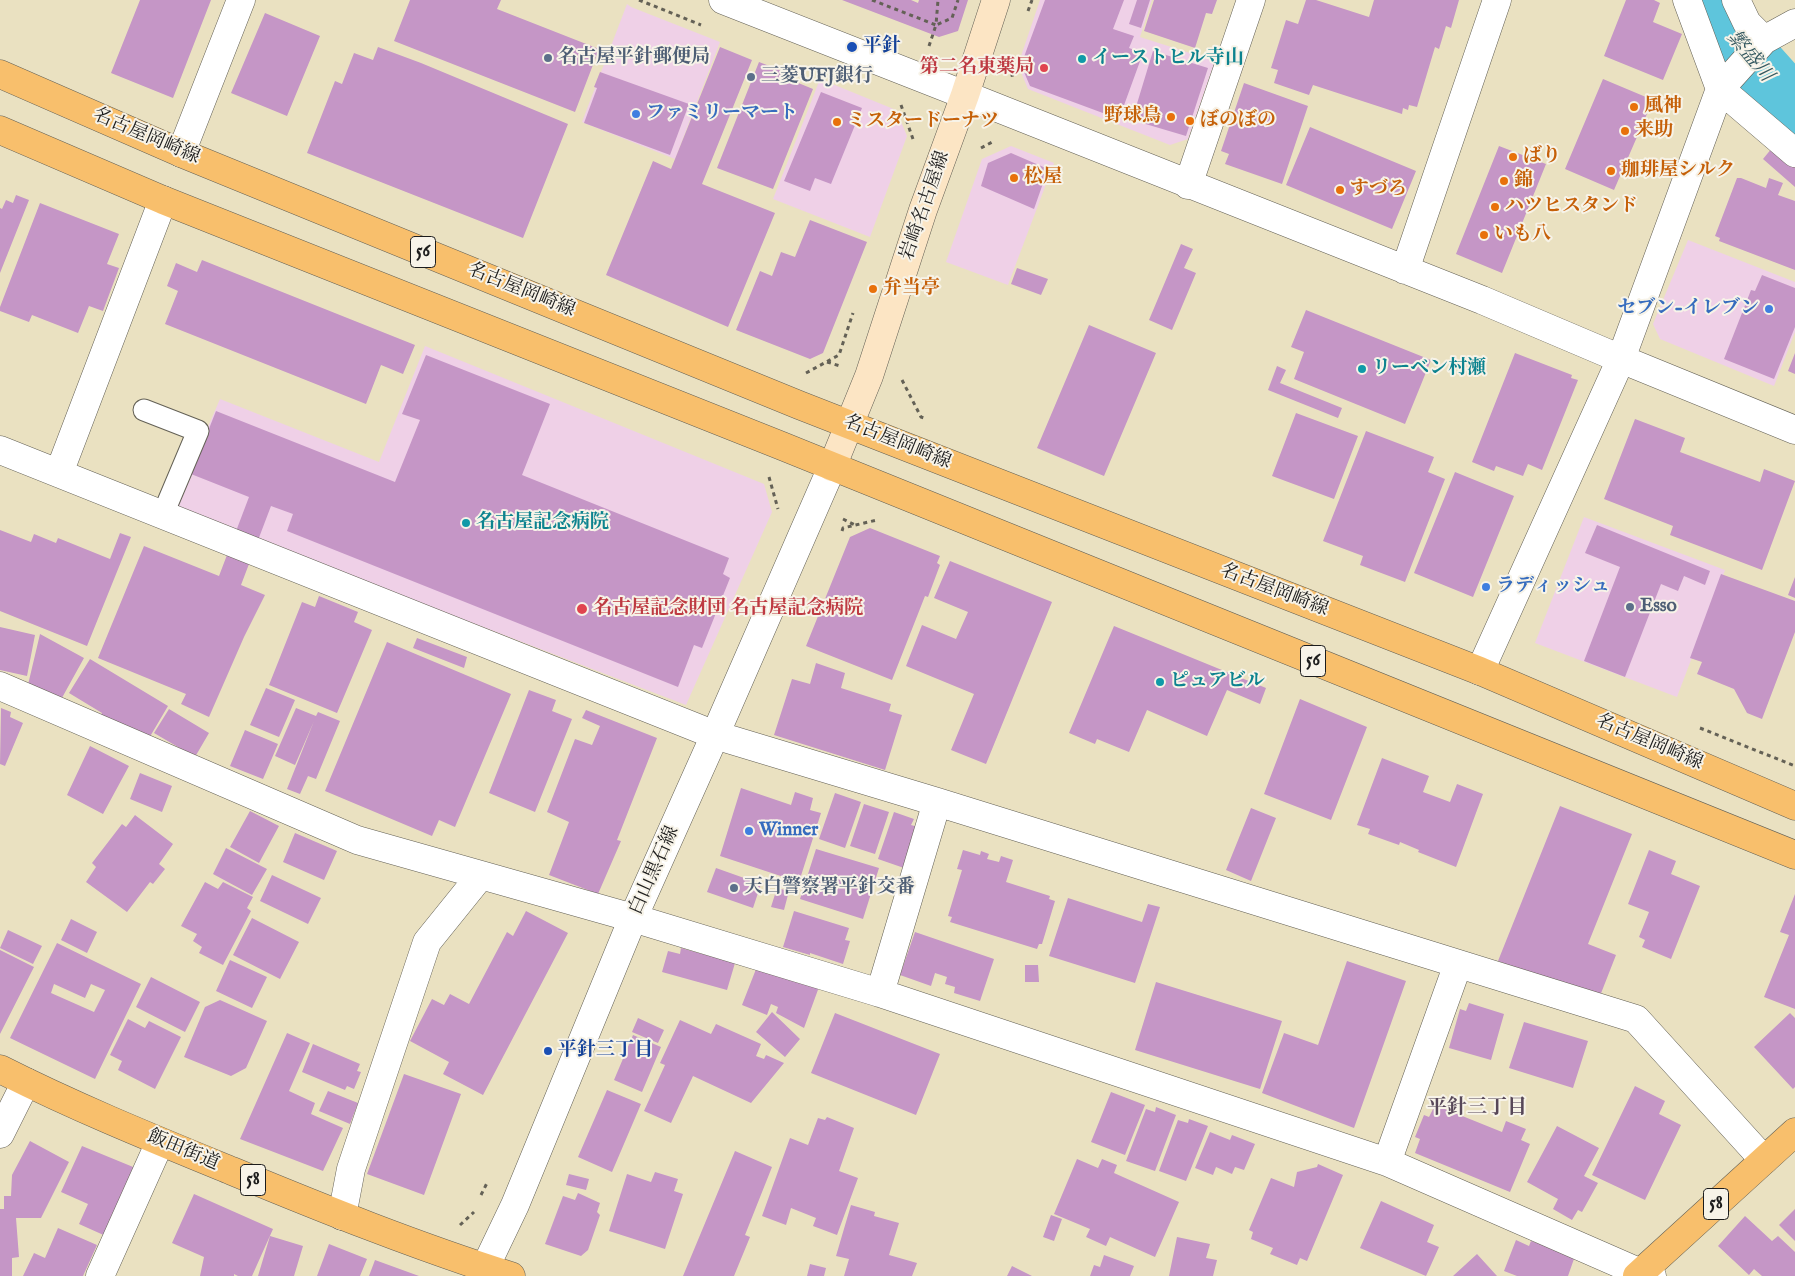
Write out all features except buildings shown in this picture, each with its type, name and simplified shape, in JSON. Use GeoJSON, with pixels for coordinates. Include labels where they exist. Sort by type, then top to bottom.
{"type":"FeatureCollection","features":[{"type":"Feature","properties":{"kind":"main road","name":"岩崎名古屋線"},"geometry":{"type":"LineString","coordinates":[[832,467],[869,376],[923,210],[965,95],[996,0]]}},
{"type":"Feature","properties":{"kind":"main road","name":"名古屋岡崎線"},"geometry":{"type":"LineString","coordinates":[[0,74],[181,153],[799,404],[1480,671],[1795,806]]}},
{"type":"Feature","properties":{"kind":"main road","name":"56"},"geometry":{"type":"LineString","coordinates":[[0,130],[163,200],[1795,855]]}},
{"type":"Feature","properties":{"kind":"main road","name":"飯田街道"},"geometry":{"type":"LineString","coordinates":[[0,1069],[160,1142],[342,1216],[483,1272],[511,1276]]}},
{"type":"Feature","properties":{"kind":"main road","name":"58"},"geometry":{"type":"LineString","coordinates":[[1644,1275],[1795,1132]]}},
{"type":"Feature","properties":{"kind":"street"},"geometry":{"type":"LineString","coordinates":[[181,153],[241,0]]}},
{"type":"Feature","properties":{"kind":"street"},"geometry":{"type":"LineString","coordinates":[[723,0],[1404,270],[1795,430]]}},
{"type":"Feature","properties":{"kind":"street"},"geometry":{"type":"LineString","coordinates":[[1188,185],[1251,0]]}},
{"type":"Feature","properties":{"kind":"street"},"geometry":{"type":"LineString","coordinates":[[1404,270],[1497,0]]}},
{"type":"Feature","properties":{"kind":"street"},"geometry":{"type":"LineString","coordinates":[[1687,0],[1720,89],[1795,154]]}},
{"type":"Feature","properties":{"kind":"street"},"geometry":{"type":"LineString","coordinates":[[1736,0],[1747,23],[1764,40]]}},
{"type":"Feature","properties":{"kind":"street"},"geometry":{"type":"LineString","coordinates":[[1480,671],[1622,359],[1720,89],[1764,40],[1795,24]]}},
{"type":"Feature","properties":{"kind":"street"},"geometry":{"type":"LineString","coordinates":[[59,473],[163,200]]}},
{"type":"Feature","properties":{"kind":"street"},"geometry":{"type":"LineString","coordinates":[[0,450],[715,735],[1636,1019],[1764,1160]]}},
{"type":"Feature","properties":{"kind":"street","name":"白山黒石線"},"geometry":{"type":"LineString","coordinates":[[483,1272],[508,1220],[633,918],[832,467]]}},
{"type":"Feature","properties":{"kind":"street"},"geometry":{"type":"LineString","coordinates":[[0,686],[357,840],[633,918],[880,993],[1387,1162],[1644,1275]]}},
{"type":"Feature","properties":{"kind":"street"},"geometry":{"type":"LineString","coordinates":[[880,993],[937,802]]}},
{"type":"Feature","properties":{"kind":"street"},"geometry":{"type":"LineString","coordinates":[[342,1216],[351,1169],[427,942],[481,875]]}},
{"type":"Feature","properties":{"kind":"street"},"geometry":{"type":"LineString","coordinates":[[1387,1162],[1458,964]]}},
{"type":"Feature","properties":{"kind":"street"},"geometry":{"type":"LineString","coordinates":[[0,1134],[26,1082]]}},
{"type":"Feature","properties":{"kind":"street"},"geometry":{"type":"LineString","coordinates":[[100,1276],[160,1142]]}},
{"type":"Feature","properties":{"kind":"lane"},"geometry":{"type":"LineString","coordinates":[[144,410],[198,431],[163,514]]}},
{"type":"Feature","properties":{"kind":"path"},"geometry":{"type":"LineString","coordinates":[[639,0],[710,28]]}},
{"type":"Feature","properties":{"kind":"path"},"geometry":{"type":"LineString","coordinates":[[872,0],[936,25],[952,18],[958,0]]}},
{"type":"Feature","properties":{"kind":"path"},"geometry":{"type":"LineString","coordinates":[[926,54],[936,25],[938,0]]}},
{"type":"Feature","properties":{"kind":"path"},"geometry":{"type":"LineString","coordinates":[[1026,17],[1032,0]]}},
{"type":"Feature","properties":{"kind":"path"},"geometry":{"type":"LineString","coordinates":[[1013,58],[1010,67],[1014,85]]}},
{"type":"Feature","properties":{"kind":"path"},"geometry":{"type":"LineString","coordinates":[[901,104],[913,139],[910,147]]}},
{"type":"Feature","properties":{"kind":"path"},"geometry":{"type":"LineString","coordinates":[[976,150],[995,140],[997,135]]}},
{"type":"Feature","properties":{"kind":"path"},"geometry":{"type":"LineString","coordinates":[[805,373],[839,354],[855,308]]}},
{"type":"Feature","properties":{"kind":"path"},"geometry":{"type":"LineString","coordinates":[[826,362],[841,366]]}},
{"type":"Feature","properties":{"kind":"path"},"geometry":{"type":"LineString","coordinates":[[900,377],[921,417],[930,420]]}},
{"type":"Feature","properties":{"kind":"path"},"geometry":{"type":"LineString","coordinates":[[761,474],[770,478],[778,513]]}},
{"type":"Feature","properties":{"kind":"path"},"geometry":{"type":"LineString","coordinates":[[773,491],[781,494]]}},
{"type":"Feature","properties":{"kind":"path"},"geometry":{"type":"LineString","coordinates":[[842,519],[855,525]]}},
{"type":"Feature","properties":{"kind":"path"},"geometry":{"type":"LineString","coordinates":[[839,538],[843,528],[881,520]]}},
{"type":"Feature","properties":{"kind":"shaded area"},"geometry":{"type":"Polygon","coordinates":[[[1040,0],[1152,0],[1140,37],[1215,61],[1188,139],[1170,145],[1028,89],[1018,65],[1040,0]]]}},
{"type":"Feature","properties":{"kind":"shaded area"},"geometry":{"type":"Polygon","coordinates":[[[627,4],[720,42],[675,159],[582,122],[627,4]]]}},
{"type":"Feature","properties":{"kind":"shaded area"},"geometry":{"type":"Polygon","coordinates":[[[820,79],[896,110],[907,136],[870,237],[773,199],[820,79]]]}},
{"type":"Feature","properties":{"kind":"shaded area"},"geometry":{"type":"Polygon","coordinates":[[[1011,146],[1054,163],[1008,285],[946,262],[982,159],[1011,146]]]}},
{"type":"Feature","properties":{"kind":"shaded area"},"geometry":{"type":"Polygon","coordinates":[[[1688,240],[1795,282],[1795,332],[1774,386],[1660,339],[1653,324],[1688,240]]]}},
{"type":"Feature","properties":{"kind":"shaded area","name":"名古屋記念財団 名古屋記念病院"},"geometry":{"type":"Polygon","coordinates":[[[425,346],[764,484],[772,512],[686,705],[173,508],[220,399],[379,462],[425,346]]]}},
{"type":"Feature","properties":{"kind":"shaded area","name":"Esso"},"geometry":{"type":"Polygon","coordinates":[[[1584,517],[1725,570],[1677,697],[1535,643],[1584,517]]]}},
{"type":"Feature","properties":{"kind":"waterway","name":"繁盛川"},"geometry":{"type":"LineString","coordinates":[[1709,0],[1727,34],[1795,110]]}},
{"type":"Feature","properties":{"kind":"place","name":"平針"},"geometry":{"type":"Point","coordinates":[852,47]}},
{"type":"Feature","properties":{"kind":"place","name":"名古屋平針郵便局"},"geometry":{"type":"Point","coordinates":[548,58]}},
{"type":"Feature","properties":{"kind":"place","name":"イーストヒル寺山"},"geometry":{"type":"Point","coordinates":[1082,59]}},
{"type":"Feature","properties":{"kind":"place","name":"第二名東薬局"},"geometry":{"type":"Point","coordinates":[1044,68]}},
{"type":"Feature","properties":{"kind":"place","name":"三菱UFJ銀行"},"geometry":{"type":"Point","coordinates":[751,77]}},
{"type":"Feature","properties":{"kind":"place","name":"風神"},"geometry":{"type":"Point","coordinates":[1634,107]}},
{"type":"Feature","properties":{"kind":"place","name":"ファミリーマート"},"geometry":{"type":"Point","coordinates":[636,114]}},
{"type":"Feature","properties":{"kind":"place","name":"野球鳥"},"geometry":{"type":"Point","coordinates":[1171,117]}},
{"type":"Feature","properties":{"kind":"place","name":"ぼのぼの"},"geometry":{"type":"Point","coordinates":[1190,121]}},
{"type":"Feature","properties":{"kind":"place","name":"ミスタードーナツ"},"geometry":{"type":"Point","coordinates":[837,122]}},
{"type":"Feature","properties":{"kind":"place","name":"来助"},"geometry":{"type":"Point","coordinates":[1625,131]}},
{"type":"Feature","properties":{"kind":"place","name":"ばり"},"geometry":{"type":"Point","coordinates":[1513,157]}},
{"type":"Feature","properties":{"kind":"place","name":"珈琲屋シルク"},"geometry":{"type":"Point","coordinates":[1611,171]}},
{"type":"Feature","properties":{"kind":"place","name":"松屋"},"geometry":{"type":"Point","coordinates":[1014,178]}},
{"type":"Feature","properties":{"kind":"place","name":"錦"},"geometry":{"type":"Point","coordinates":[1504,181]}},
{"type":"Feature","properties":{"kind":"place","name":"すづろ"},"geometry":{"type":"Point","coordinates":[1340,190]}},
{"type":"Feature","properties":{"kind":"place","name":"ハツヒスタンド"},"geometry":{"type":"Point","coordinates":[1495,207]}},
{"type":"Feature","properties":{"kind":"place","name":"いも八"},"geometry":{"type":"Point","coordinates":[1484,235]}},
{"type":"Feature","properties":{"kind":"place","name":"弁当亭"},"geometry":{"type":"Point","coordinates":[873,289]}},
{"type":"Feature","properties":{"kind":"place","name":"セブン-イレブン"},"geometry":{"type":"Point","coordinates":[1769,309]}},
{"type":"Feature","properties":{"kind":"place","name":"リーベン村瀬"},"geometry":{"type":"Point","coordinates":[1362,369]}},
{"type":"Feature","properties":{"kind":"place","name":"名古屋記念病院"},"geometry":{"type":"Point","coordinates":[466,523]}},
{"type":"Feature","properties":{"kind":"place","name":"ラディッシュ"},"geometry":{"type":"Point","coordinates":[1486,587]}},
{"type":"Feature","properties":{"kind":"place","name":"Esso"},"geometry":{"type":"Point","coordinates":[1630,607]}},
{"type":"Feature","properties":{"kind":"place","name":"名古屋記念財団 名古屋記念病院"},"geometry":{"type":"Point","coordinates":[582,609]}},
{"type":"Feature","properties":{"kind":"place","name":"ピュアビル"},"geometry":{"type":"Point","coordinates":[1160,682]}},
{"type":"Feature","properties":{"kind":"place","name":"Winner"},"geometry":{"type":"Point","coordinates":[749,831]}},
{"type":"Feature","properties":{"kind":"place","name":"天白警察署平針交番"},"geometry":{"type":"Point","coordinates":[734,888]}},
{"type":"Feature","properties":{"kind":"place","name":"平針三丁目"},"geometry":{"type":"Point","coordinates":[548,1051]}},
{"type":"Feature","properties":{"kind":"district","name":"平針三丁目"},"geometry":{"type":"Point","coordinates":[1477,1109]}}]}
